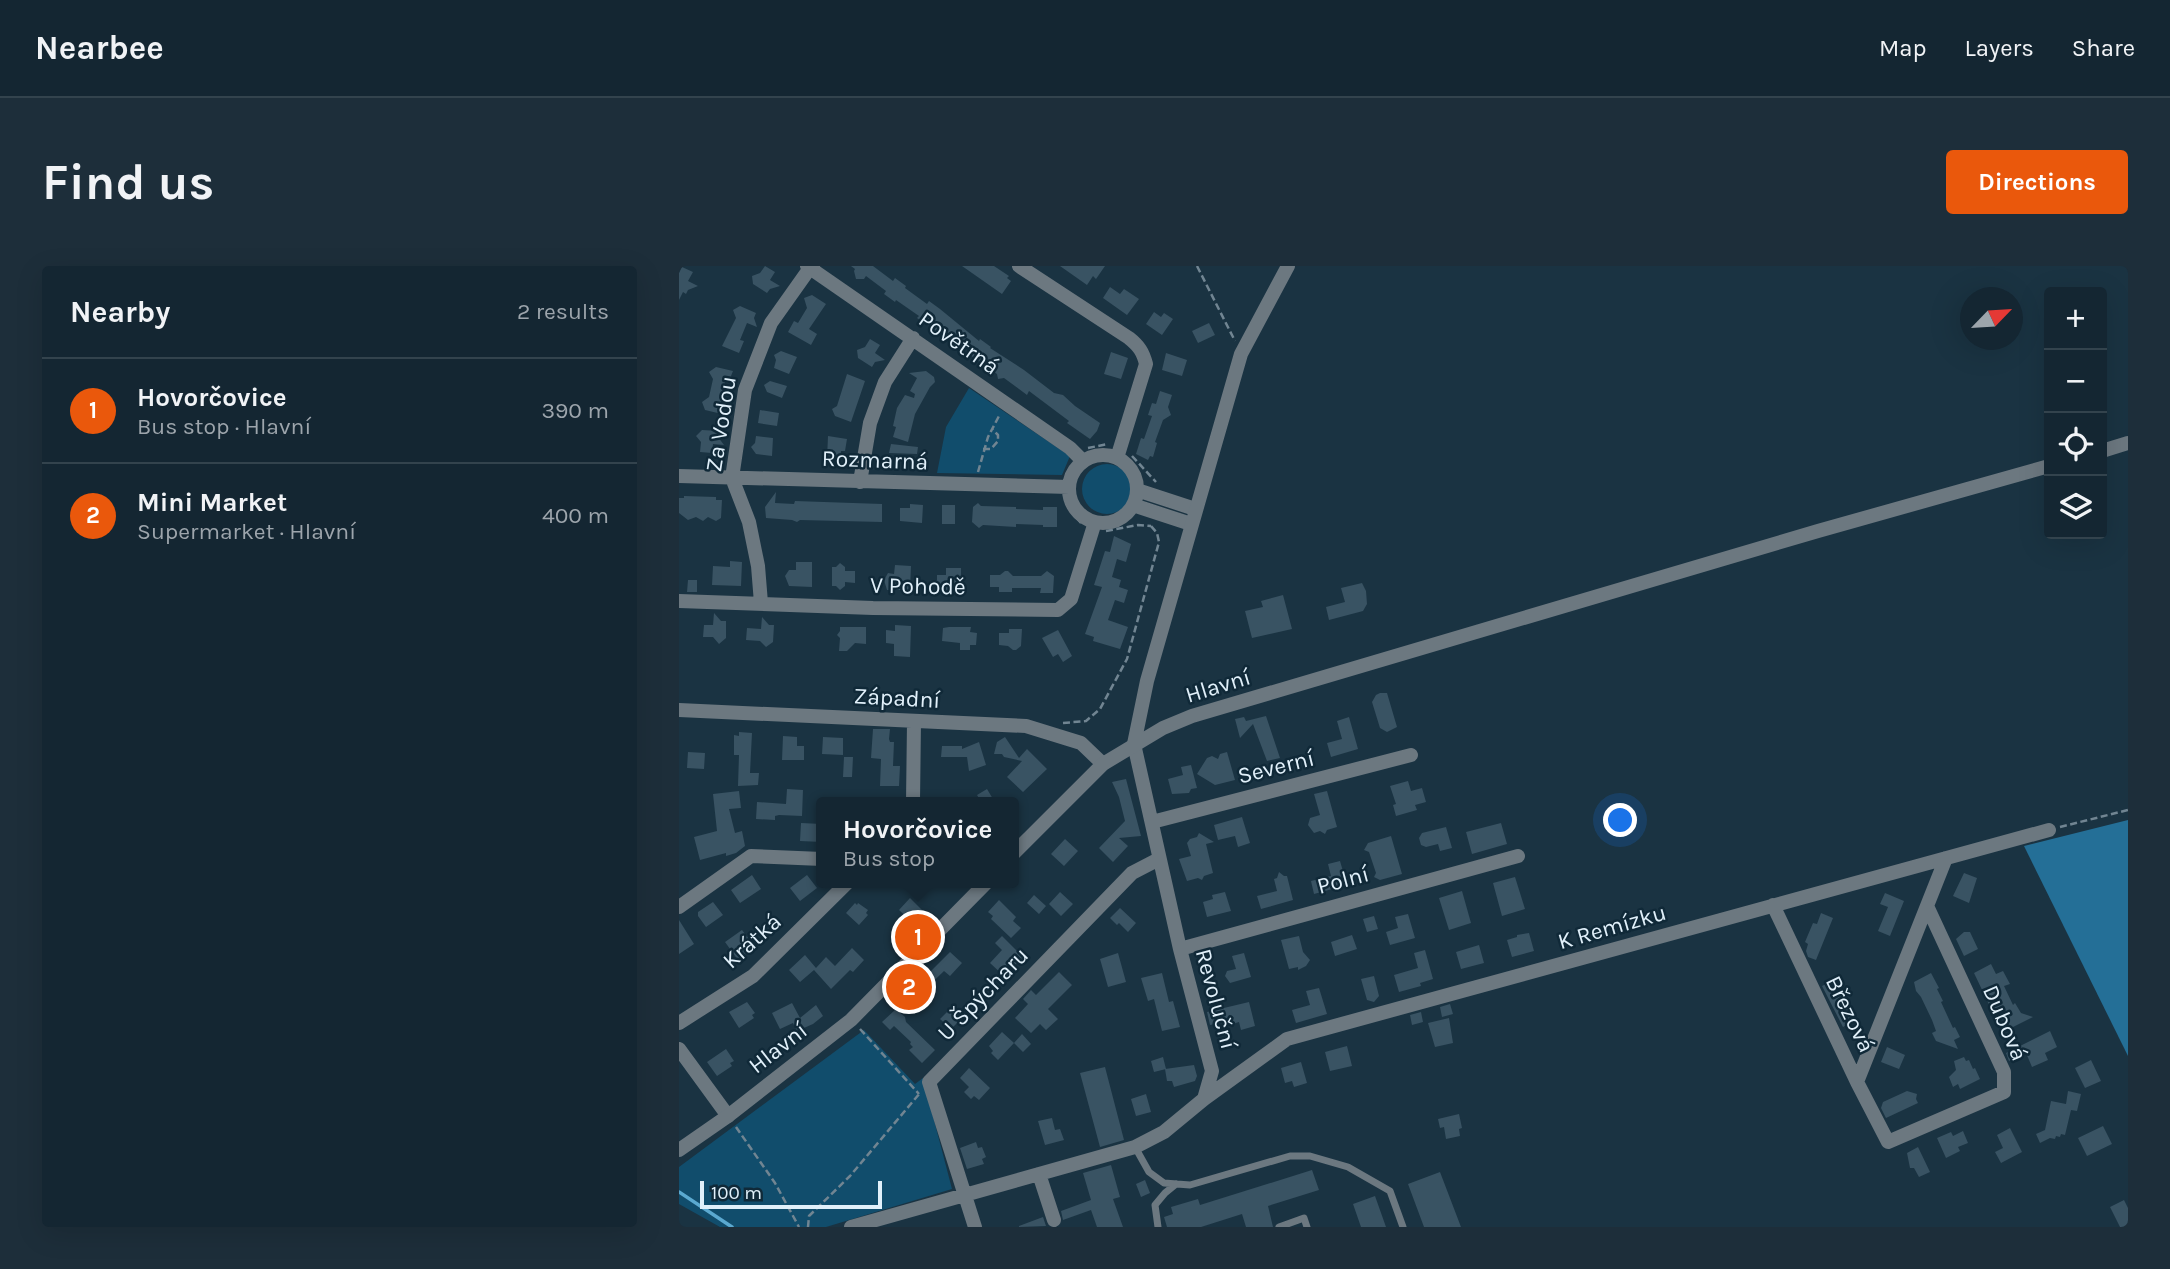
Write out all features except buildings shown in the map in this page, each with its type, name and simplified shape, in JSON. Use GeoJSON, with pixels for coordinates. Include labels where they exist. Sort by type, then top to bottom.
{"type":"FeatureCollection","features":[{"type":"Feature","properties":{"kind":"street"},"geometry":{"type":"LineString","coordinates":[[1019,266],[1129,338],[1144,354],[1146,364],[1119,452],[1135,479],[1135,497],[1126,514],[1116,520],[1094,526],[1076,508],[1066,487],[1080,458],[1119,452]]}},
{"type":"Feature","properties":{"kind":"street"},"geometry":{"type":"LineString","coordinates":[[1134,744],[1147,681],[1241,354],[1287,266]]}},
{"type":"Feature","properties":{"kind":"street","name":"Povětrná"},"geometry":{"type":"LineString","coordinates":[[810,267],[1070,448],[1080,458]]}},
{"type":"Feature","properties":{"kind":"street","name":"Za Vodou"},"geometry":{"type":"LineString","coordinates":[[761,603],[758,566],[749,522],[732,478],[745,390],[771,323],[810,267]]}},
{"type":"Feature","properties":{"kind":"street"},"geometry":{"type":"LineString","coordinates":[[860,482],[870,423],[885,382],[913,338]]}},
{"type":"Feature","properties":{"kind":"street"},"geometry":{"type":"LineString","coordinates":[[2107,449],[2128,443]]}},
{"type":"Feature","properties":{"kind":"street","name":"Hlavní"},"geometry":{"type":"LineString","coordinates":[[1019,848],[1103,764],[1163,728],[1192,716],[1818,531],[2044,467]]}},
{"type":"Feature","properties":{"kind":"street","name":"Rozmarná"},"geometry":{"type":"LineString","coordinates":[[679,476],[1066,487]]}},
{"type":"Feature","properties":{"kind":"street"},"geometry":{"type":"LineString","coordinates":[[1135,497],[1195,509]]}},
{"type":"Feature","properties":{"kind":"street"},"geometry":{"type":"LineString","coordinates":[[1135,497],[1191,524]]}},
{"type":"Feature","properties":{"kind":"street","name":"V Pohodě"},"geometry":{"type":"LineString","coordinates":[[679,601],[900,609],[1058,610],[1071,598],[1094,526]]}},
{"type":"Feature","properties":{"kind":"street","name":"Západní"},"geometry":{"type":"LineString","coordinates":[[679,710],[1026,726],[1081,743],[1103,764]]}},
{"type":"Feature","properties":{"kind":"street"},"geometry":{"type":"LineString","coordinates":[[913,797],[914,722]]}},
{"type":"Feature","properties":{"kind":"street","name":"Revoluční"},"geometry":{"type":"LineString","coordinates":[[1134,744],[1180,948],[1212,1071],[1203,1099]]}},
{"type":"Feature","properties":{"kind":"street","name":"Severní"},"geometry":{"type":"LineString","coordinates":[[1152,822],[1411,755]]}},
{"type":"Feature","properties":{"kind":"street","name":"K Remízku"},"geometry":{"type":"LineString","coordinates":[[1203,1099],[1287,1039],[2049,830]]}},
{"type":"Feature","properties":{"kind":"street"},"geometry":{"type":"LineString","coordinates":[[679,907],[751,856],[816,859]]}},
{"type":"Feature","properties":{"kind":"street","name":"Polní"},"geometry":{"type":"LineString","coordinates":[[1180,948],[1518,856]]}},
{"type":"Feature","properties":{"kind":"street"},"geometry":{"type":"LineString","coordinates":[[1857,1082],[1946,858]]}},
{"type":"Feature","properties":{"kind":"street","name":"U Špýcharu"},"geometry":{"type":"LineString","coordinates":[[929,1082],[1132,873],[1159,859]]}},
{"type":"Feature","properties":{"kind":"street","name":"Krátká"},"geometry":{"type":"LineString","coordinates":[[679,1023],[753,976],[842,888]]}},
{"type":"Feature","properties":{"kind":"street","name":"Hlavní"},"geometry":{"type":"LineString","coordinates":[[679,1150],[728,1116],[851,1020],[981,888]]}},
{"type":"Feature","properties":{"kind":"street","name":"Březová"},"geometry":{"type":"LineString","coordinates":[[1773,905],[1888,1142]]}},
{"type":"Feature","properties":{"kind":"street","name":"Dubová"},"geometry":{"type":"LineString","coordinates":[[1888,1142],[2004,1092],[2004,1072],[1927,906]]}},
{"type":"Feature","properties":{"kind":"street"},"geometry":{"type":"LineString","coordinates":[[679,1049],[728,1116]]}},
{"type":"Feature","properties":{"kind":"street"},"geometry":{"type":"LineString","coordinates":[[929,1082],[975,1227]]}},
{"type":"Feature","properties":{"kind":"street"},"geometry":{"type":"LineString","coordinates":[[851,1227],[1135,1147],[1164,1132],[1203,1099]]}},
{"type":"Feature","properties":{"kind":"street"},"geometry":{"type":"LineString","coordinates":[[1038,1174],[1054,1220]]}},
{"type":"Feature","properties":{"kind":"lane"},"geometry":{"type":"LineString","coordinates":[[1135,1147],[1149,1172],[1164,1183],[1190,1185],[1290,1156],[1310,1156],[1348,1167],[1390,1191],[1403,1227]]}},
{"type":"Feature","properties":{"kind":"lane"},"geometry":{"type":"LineString","coordinates":[[1158,1227],[1155,1205],[1176,1184]]}},
{"type":"Feature","properties":{"kind":"lane"},"geometry":{"type":"LineString","coordinates":[[1279,1227],[1304,1219],[1307,1227]]}},
{"type":"Feature","properties":{"kind":"path"},"geometry":{"type":"LineString","coordinates":[[1197,266],[1241,354]]}},
{"type":"Feature","properties":{"kind":"path"},"geometry":{"type":"LineString","coordinates":[[977,485],[983,449],[1005,403]]}},
{"type":"Feature","properties":{"kind":"path"},"geometry":{"type":"LineString","coordinates":[[983,449],[991,449],[998,441],[992,429]]}},
{"type":"Feature","properties":{"kind":"path"},"geometry":{"type":"LineString","coordinates":[[1080,458],[1085,449],[1115,443],[1119,452],[1163,490]]}},
{"type":"Feature","properties":{"kind":"path"},"geometry":{"type":"LineString","coordinates":[[1062,723],[1086,722],[1100,709],[1127,659],[1159,542],[1157,533],[1151,526],[1138,525],[1099,533],[1094,526],[1083,525],[1069,509],[1066,487]]}},
{"type":"Feature","properties":{"kind":"path"},"geometry":{"type":"LineString","coordinates":[[1151,526],[1153,516]]}},
{"type":"Feature","properties":{"kind":"path"},"geometry":{"type":"LineString","coordinates":[[2049,830],[2128,810]]}},
{"type":"Feature","properties":{"kind":"path"},"geometry":{"type":"LineString","coordinates":[[851,1020],[919,1094]]}},
{"type":"Feature","properties":{"kind":"path"},"geometry":{"type":"LineString","coordinates":[[807,1227],[809,1216],[850,1176],[929,1082]]}},
{"type":"Feature","properties":{"kind":"path"},"geometry":{"type":"LineString","coordinates":[[728,1116],[775,1183],[799,1227]]}},
{"type":"Feature","properties":{"kind":"shaded area"},"geometry":{"type":"Polygon","coordinates":[[[969,388],[1070,456],[1062,475],[937,473],[946,427],[969,388]]]}},
{"type":"Feature","properties":{"kind":"shaded area"},"geometry":{"type":"Polygon","coordinates":[[[1107,464],[1125,471],[1132,489],[1125,507],[1107,514],[1089,507],[1082,489],[1089,471],[1107,464]]]}},
{"type":"Feature","properties":{"kind":"shaded area"},"geometry":{"type":"Polygon","coordinates":[[[2128,820],[2128,1056],[2024,846],[2128,820]]]}},
{"type":"Feature","properties":{"kind":"shaded area"},"geometry":{"type":"Polygon","coordinates":[[[864,1030],[915,1084],[923,1078],[952,1189],[826,1227],[720,1227],[679,1204],[679,1167],[864,1030]]]}},
{"type":"Feature","properties":{"kind":"waterway"},"geometry":{"type":"LineString","coordinates":[[679,1192],[732,1227]]}},
{"type":"Feature","properties":{"kind":"place","name":"Hovorčovice"},"geometry":{"type":"Point","coordinates":[918,937]}},
{"type":"Feature","properties":{"kind":"place","name":"Mini Market"},"geometry":{"type":"Point","coordinates":[909,987]}}]}
